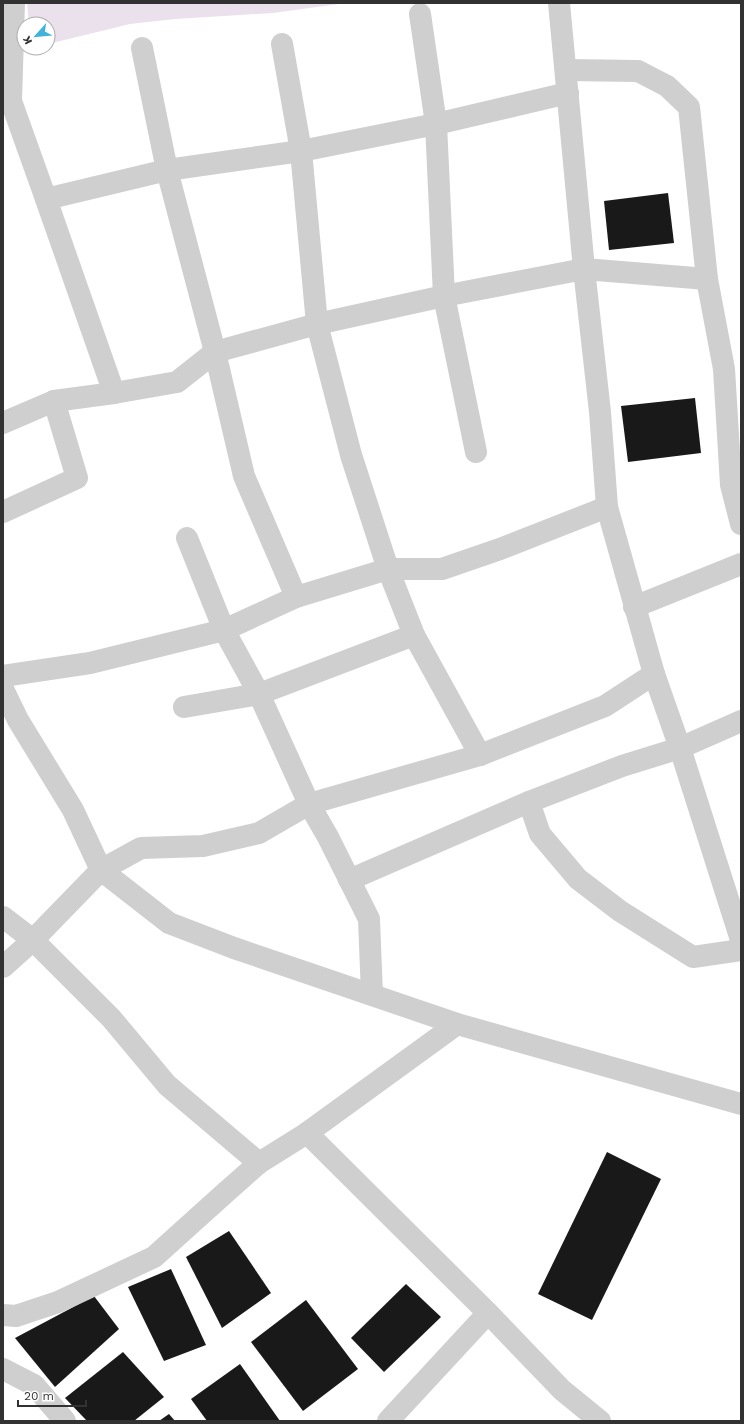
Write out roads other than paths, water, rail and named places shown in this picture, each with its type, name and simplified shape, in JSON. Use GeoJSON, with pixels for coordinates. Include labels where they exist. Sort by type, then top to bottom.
{"type":"FeatureCollection","features":[{"type":"Feature","properties":{"kind":"street"},"geometry":{"type":"LineString","coordinates":[[14,3],[11,101],[114,393]]}},
{"type":"Feature","properties":{"kind":"street"},"geometry":{"type":"LineString","coordinates":[[559,3],[584,269],[599,404],[607,507],[654,674],[680,748],[741,940]]}},
{"type":"Feature","properties":{"kind":"street"},"geometry":{"type":"LineString","coordinates":[[420,14],[436,124],[444,296],[476,452]]}},
{"type":"Feature","properties":{"kind":"street"},"geometry":{"type":"LineString","coordinates":[[282,44],[301,151],[317,324],[351,455],[388,569],[414,635],[480,755]]}},
{"type":"Feature","properties":{"kind":"street"},"geometry":{"type":"LineString","coordinates":[[142,48],[167,170],[215,352],[244,476],[296,597]]}},
{"type":"Feature","properties":{"kind":"street"},"geometry":{"type":"LineString","coordinates":[[566,70],[638,71],[667,86],[689,107],[707,279],[724,369],[731,485],[741,524]]}},
{"type":"Feature","properties":{"kind":"street"},"geometry":{"type":"LineString","coordinates":[[46,199],[167,170],[301,151],[436,124],[568,93]]}},
{"type":"Feature","properties":{"kind":"street"},"geometry":{"type":"LineString","coordinates":[[3,423],[54,401],[114,393],[177,382],[215,352],[317,324],[444,296],[584,269],[707,279]]}},
{"type":"Feature","properties":{"kind":"street"},"geometry":{"type":"LineString","coordinates":[[3,512],[76,478],[54,401]]}},
{"type":"Feature","properties":{"kind":"street"},"geometry":{"type":"LineString","coordinates":[[3,676],[90,663],[224,630],[296,597],[388,569],[442,569],[500,549],[607,507]]}},
{"type":"Feature","properties":{"kind":"street"},"geometry":{"type":"LineString","coordinates":[[187,538],[224,630],[259,694],[308,804],[328,837],[369,919],[372,995]]}},
{"type":"Feature","properties":{"kind":"street"},"geometry":{"type":"LineString","coordinates":[[634,606],[741,564]]}},
{"type":"Feature","properties":{"kind":"street"},"geometry":{"type":"LineString","coordinates":[[184,707],[259,694],[414,635]]}},
{"type":"Feature","properties":{"kind":"street"},"geometry":{"type":"LineString","coordinates":[[3,967],[32,940],[101,870],[141,848],[203,846],[259,833],[308,804],[480,755],[605,706],[654,674]]}},
{"type":"Feature","properties":{"kind":"street"},"geometry":{"type":"LineString","coordinates":[[3,689],[18,720],[73,810],[101,870],[169,923],[234,948],[457,1024],[741,1104]]}},
{"type":"Feature","properties":{"kind":"street"},"geometry":{"type":"LineString","coordinates":[[349,880],[529,802],[622,766],[680,748],[741,721]]}},
{"type":"Feature","properties":{"kind":"street"},"geometry":{"type":"LineString","coordinates":[[529,802],[540,834],[578,879],[620,911],[692,957],[741,950]]}},
{"type":"Feature","properties":{"kind":"street"},"geometry":{"type":"LineString","coordinates":[[3,918],[32,940],[111,1018],[167,1085],[259,1163]]}},
{"type":"Feature","properties":{"kind":"street"},"geometry":{"type":"LineString","coordinates":[[3,1315],[16,1316],[58,1302],[154,1257],[259,1163],[307,1133],[457,1024]]}},
{"type":"Feature","properties":{"kind":"street"},"geometry":{"type":"LineString","coordinates":[[307,1133],[488,1313],[562,1390],[600,1421]]}},
{"type":"Feature","properties":{"kind":"street"},"geometry":{"type":"LineString","coordinates":[[388,1421],[488,1313]]}},
{"type":"Feature","properties":{"kind":"street"},"geometry":{"type":"LineString","coordinates":[[3,1370],[34,1386],[65,1421]]}}]}
